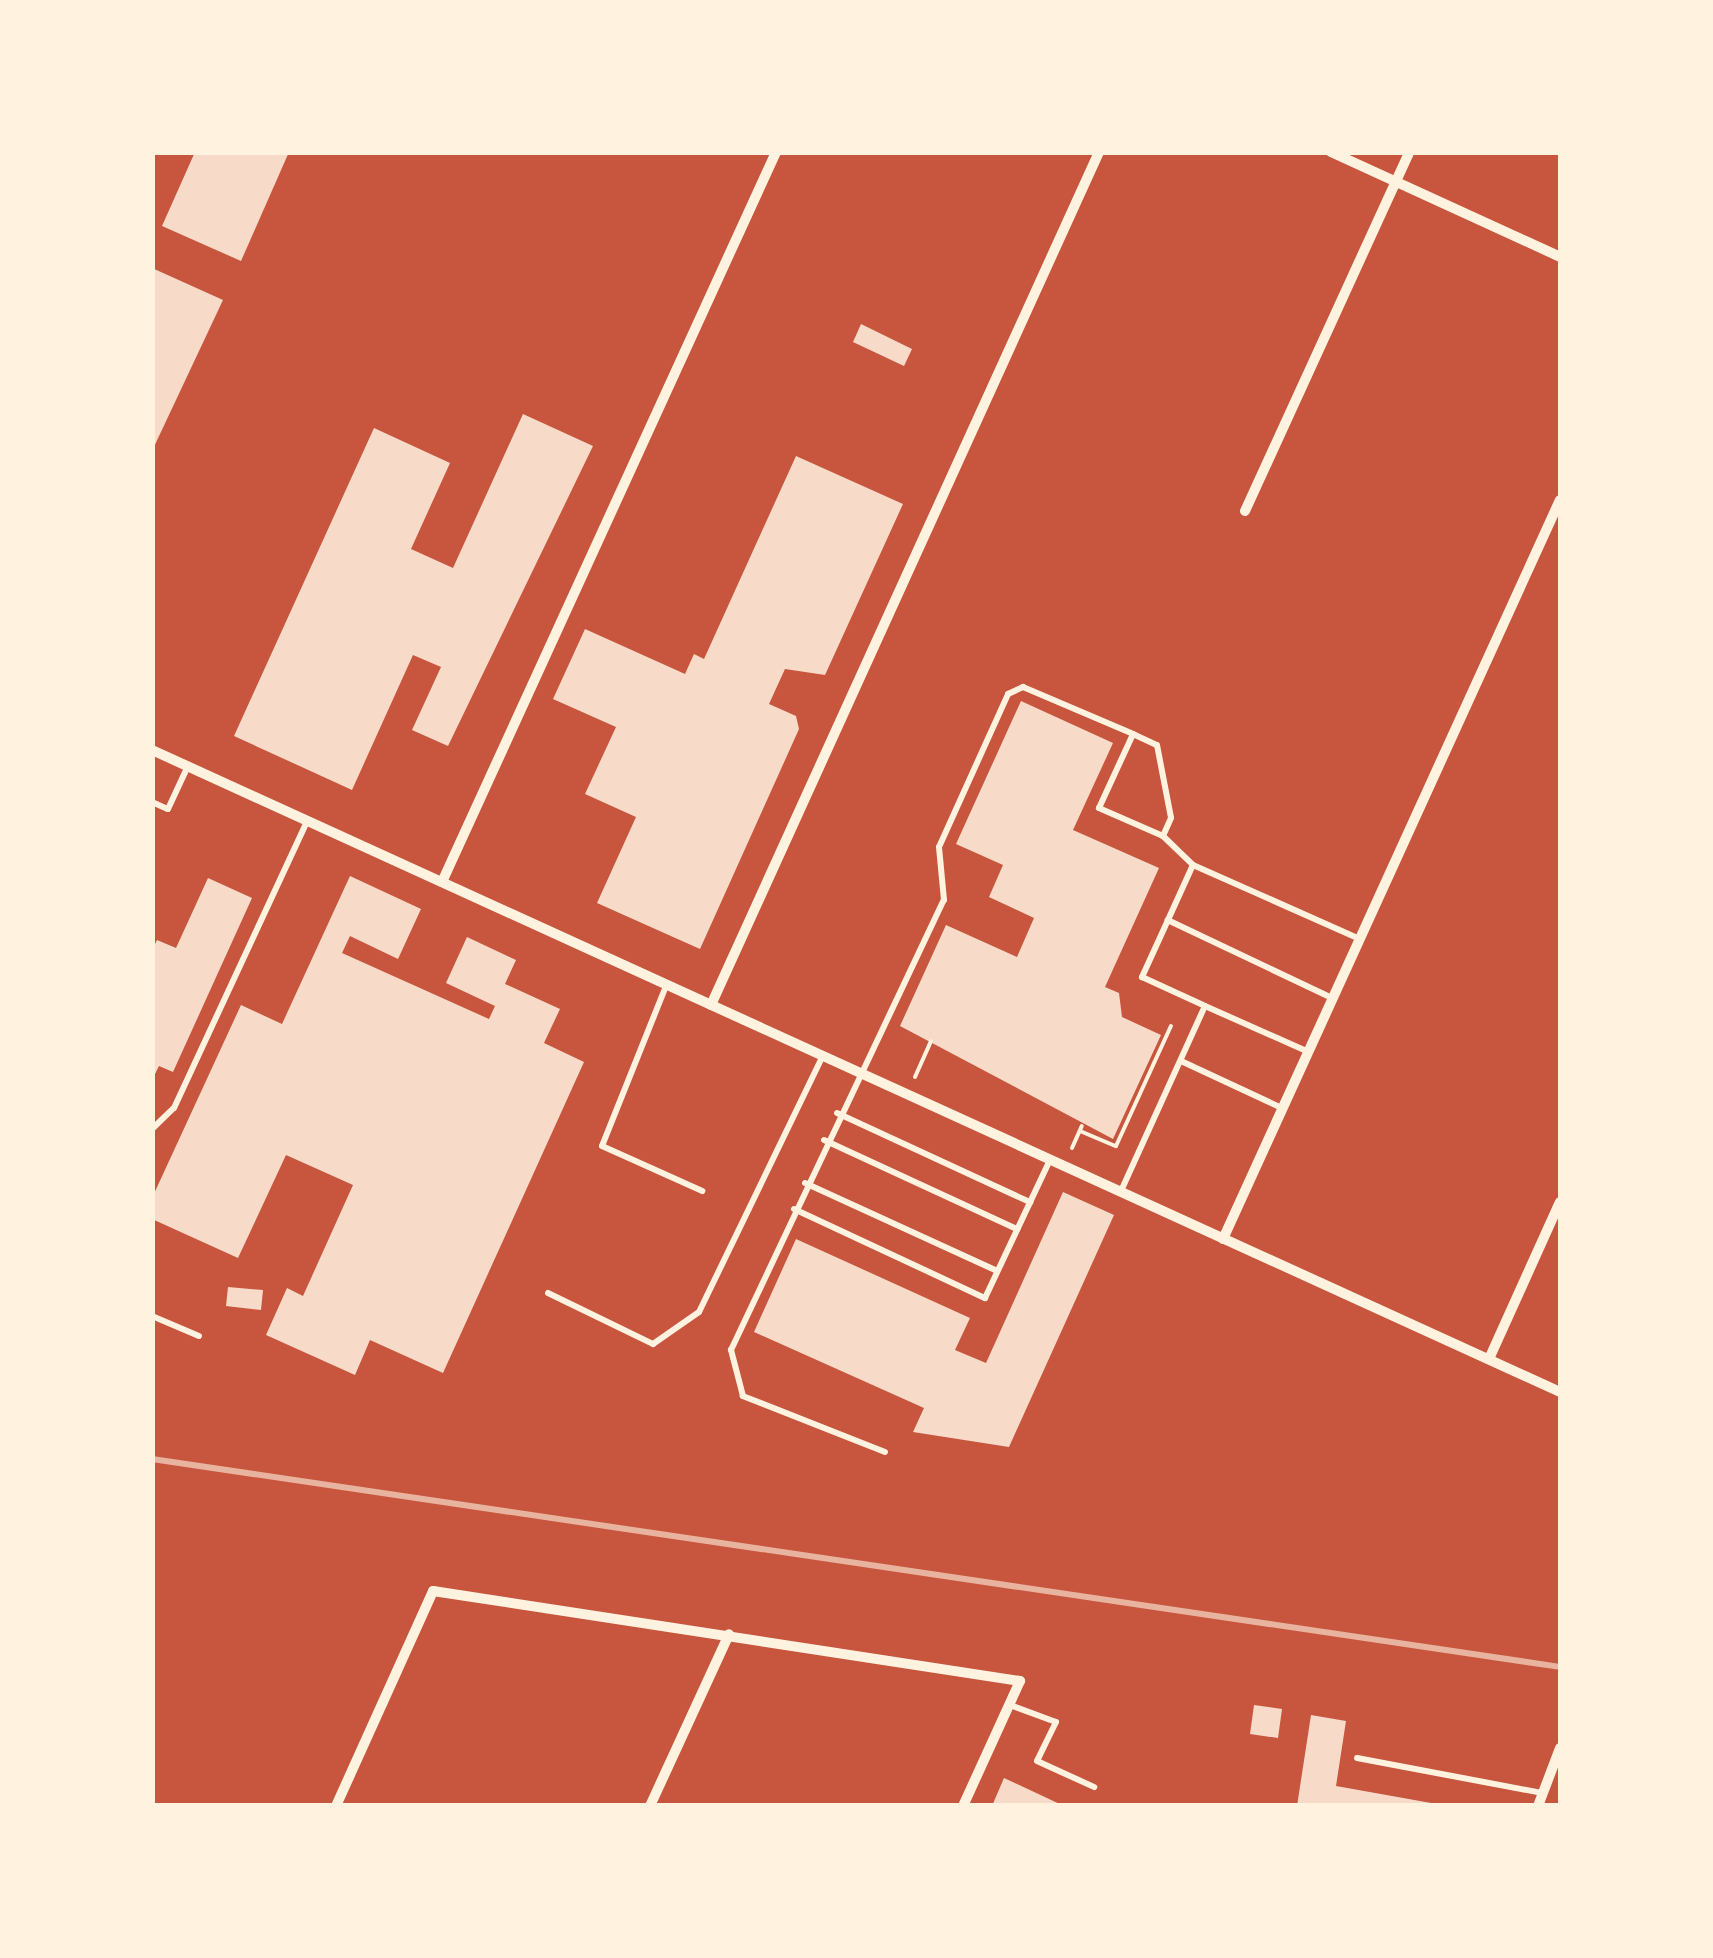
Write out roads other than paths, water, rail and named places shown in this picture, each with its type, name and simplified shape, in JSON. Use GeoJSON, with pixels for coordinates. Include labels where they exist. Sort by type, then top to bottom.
{"type":"FeatureCollection","features":[{"type":"Feature","properties":{"kind":"street"},"geometry":{"type":"LineString","coordinates":[[442,882],[776,152]]}},
{"type":"Feature","properties":{"kind":"street"},"geometry":{"type":"LineString","coordinates":[[712,1005],[1099,152]]}},
{"type":"Feature","properties":{"kind":"street"},"geometry":{"type":"LineString","coordinates":[[1332,152],[1560,257]]}},
{"type":"Feature","properties":{"kind":"street"},"geometry":{"type":"LineString","coordinates":[[1245,511],[1409,152]]}},
{"type":"Feature","properties":{"kind":"street"},"geometry":{"type":"LineString","coordinates":[[1224,1239],[1560,500]]}},
{"type":"Feature","properties":{"kind":"street"},"geometry":{"type":"LineString","coordinates":[[152,750],[1560,1392]]}},
{"type":"Feature","properties":{"kind":"street"},"geometry":{"type":"LineString","coordinates":[[1489,1360],[1560,1202]]}},
{"type":"Feature","properties":{"kind":"street"},"geometry":{"type":"LineString","coordinates":[[336,1806],[434,1592],[1020,1681],[964,1806]]}},
{"type":"Feature","properties":{"kind":"street"},"geometry":{"type":"LineString","coordinates":[[650,1806],[728,1634]]}},
{"type":"Feature","properties":{"kind":"street"},"geometry":{"type":"LineString","coordinates":[[1538,1806],[1560,1748]]}},
{"type":"Feature","properties":{"kind":"lane"},"geometry":{"type":"LineString","coordinates":[[886,1452],[743,1396],[731,1350],[836,1113],[856,1071],[885,1032],[944,900],[939,847],[1008,694],[1024,687],[1157,745],[1171,818],[1163,836]]}},
{"type":"Feature","properties":{"kind":"lane"},"geometry":{"type":"LineString","coordinates":[[1132,734],[1099,808],[1163,836],[1193,864],[1360,939]]}},
{"type":"Feature","properties":{"kind":"lane"},"geometry":{"type":"LineString","coordinates":[[152,802],[168,809],[188,766]]}},
{"type":"Feature","properties":{"kind":"lane"},"geometry":{"type":"LineString","coordinates":[[152,1129],[174,1108],[308,820]]}},
{"type":"Feature","properties":{"kind":"lane"},"geometry":{"type":"LineString","coordinates":[[1193,864],[1142,977],[1308,1052]]}},
{"type":"Feature","properties":{"kind":"lane"},"geometry":{"type":"LineString","coordinates":[[1168,920],[1333,998]]}},
{"type":"Feature","properties":{"kind":"lane"},"geometry":{"type":"LineString","coordinates":[[667,984],[602,1146],[702,1192]]}},
{"type":"Feature","properties":{"kind":"lane"},"geometry":{"type":"LineString","coordinates":[[1120,1192],[1205,1006]]}},
{"type":"Feature","properties":{"kind":"lane"},"geometry":{"type":"LineString","coordinates":[[548,1293],[653,1344],[699,1312],[823,1056]]}},
{"type":"Feature","properties":{"kind":"lane"},"geometry":{"type":"LineString","coordinates":[[1181,1061],[1283,1108]]}},
{"type":"Feature","properties":{"kind":"lane"},"geometry":{"type":"LineString","coordinates":[[836,1113],[1030,1202]]}},
{"type":"Feature","properties":{"kind":"lane"},"geometry":{"type":"LineString","coordinates":[[824,1140],[1017,1229]]}},
{"type":"Feature","properties":{"kind":"lane"},"geometry":{"type":"LineString","coordinates":[[793,1209],[985,1298],[1050,1160]]}},
{"type":"Feature","properties":{"kind":"lane"},"geometry":{"type":"LineString","coordinates":[[805,1184],[998,1271]]}},
{"type":"Feature","properties":{"kind":"lane"},"geometry":{"type":"LineString","coordinates":[[152,1316],[200,1336]]}},
{"type":"Feature","properties":{"kind":"lane"},"geometry":{"type":"LineString","coordinates":[[1009,1705],[1056,1722],[1038,1761],[1094,1787]]}},
{"type":"Feature","properties":{"kind":"lane"},"geometry":{"type":"LineString","coordinates":[[1357,1758],[1543,1793]]}},
{"type":"Feature","properties":{"kind":"railway"},"geometry":{"type":"LineString","coordinates":[[152,1459],[1560,1667]]}}]}
